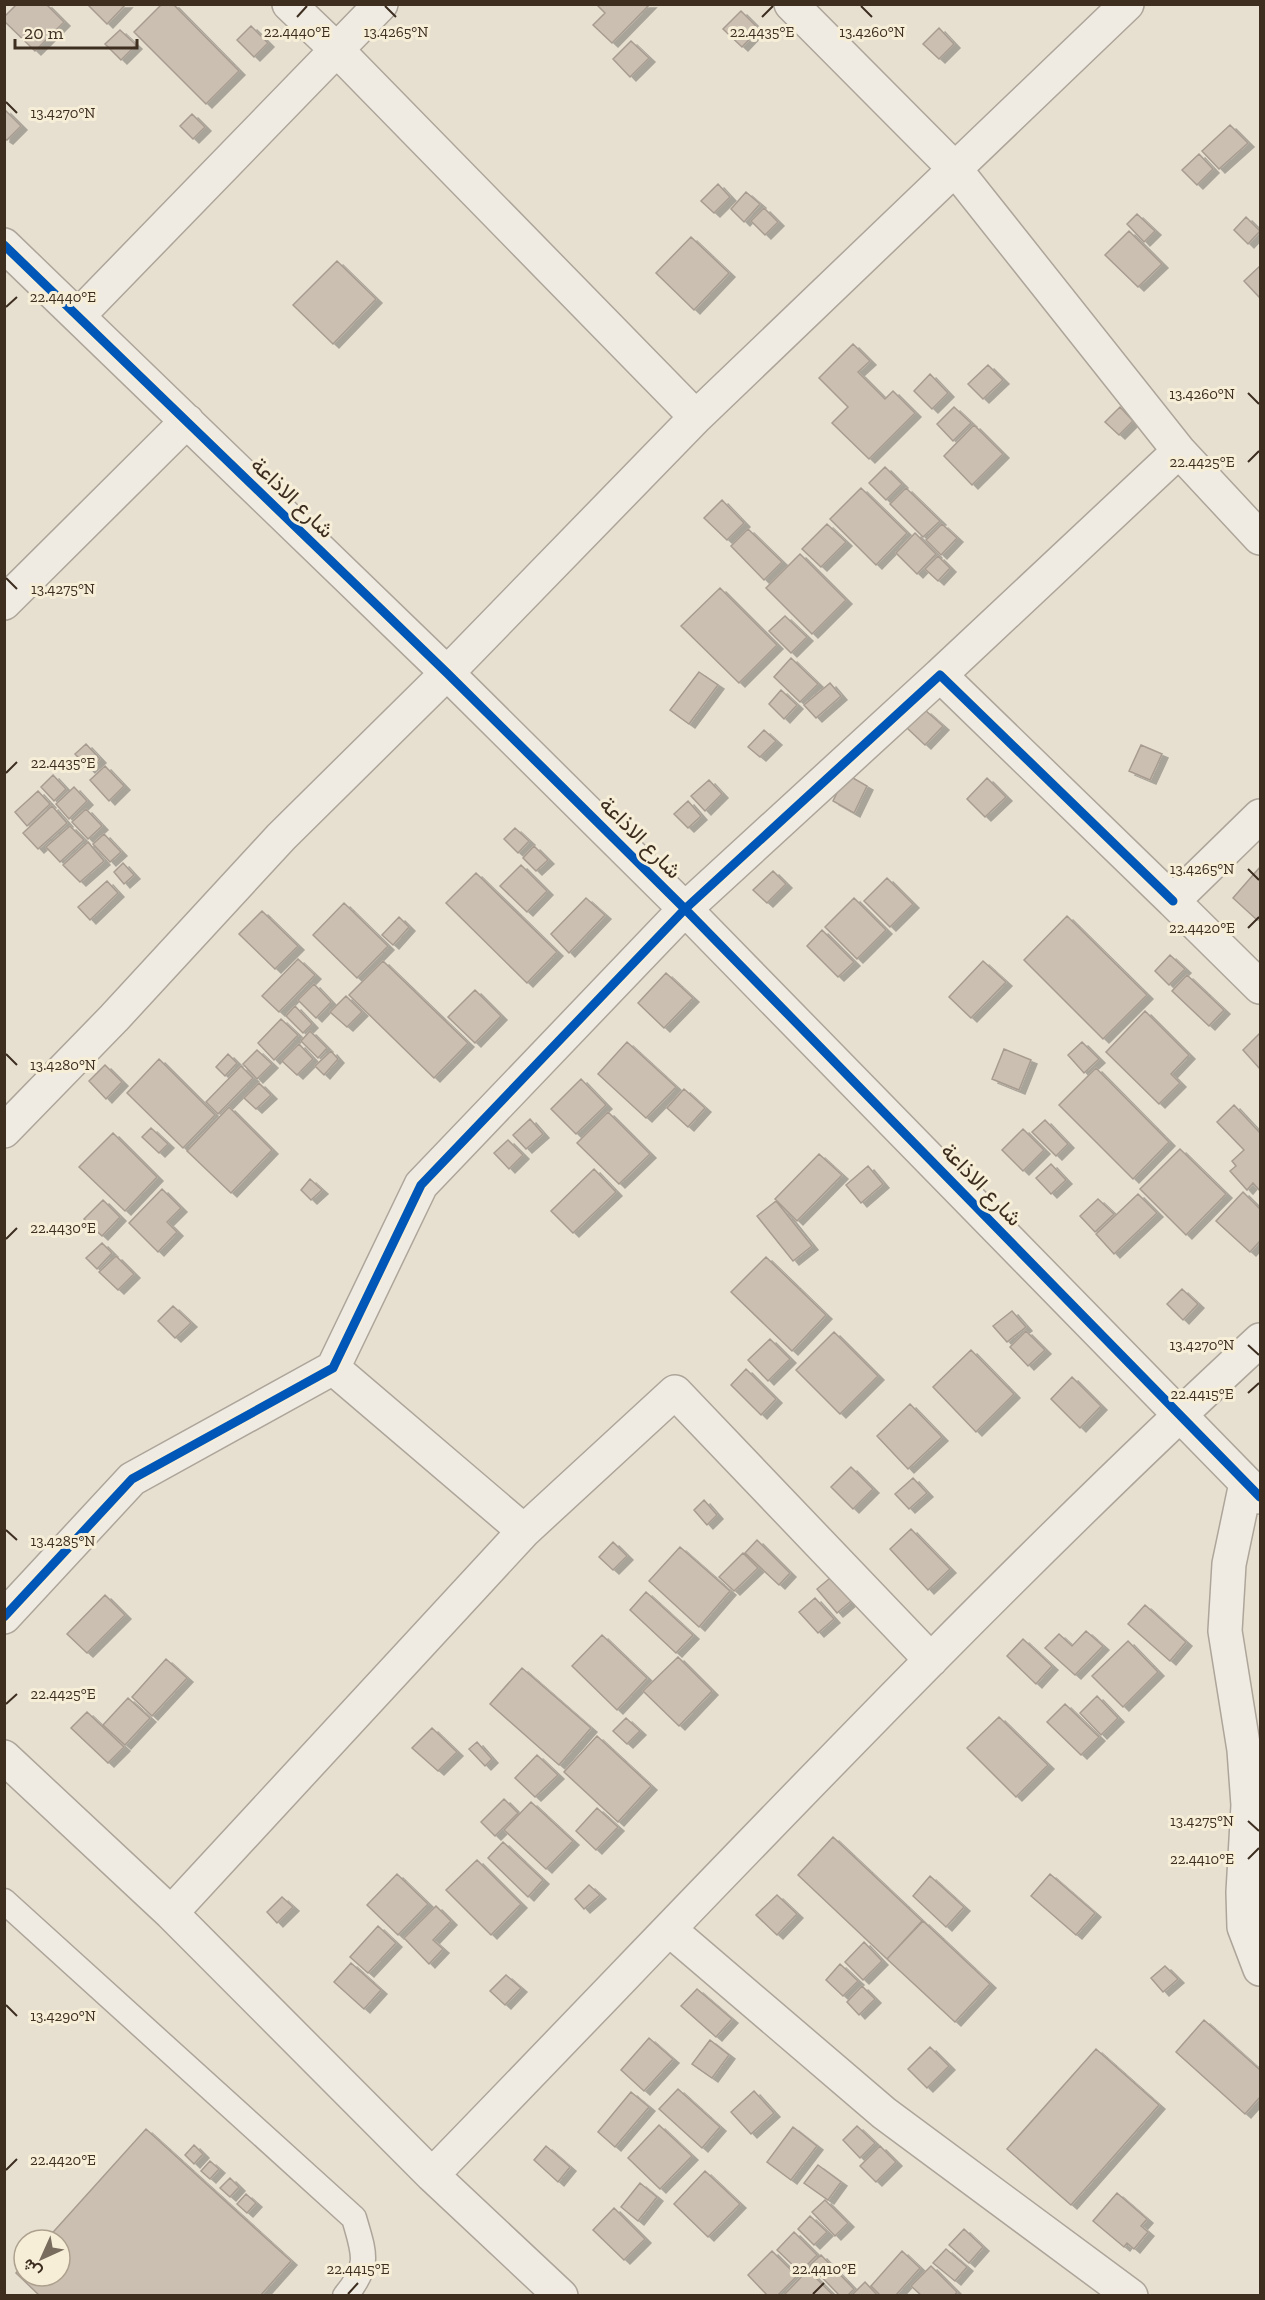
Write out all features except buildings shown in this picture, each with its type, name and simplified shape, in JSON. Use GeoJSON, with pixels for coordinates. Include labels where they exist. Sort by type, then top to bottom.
{"type":"FeatureCollection","features":[{"type":"Feature","properties":{"kind":"street"},"geometry":{"type":"LineString","coordinates":[[289,4],[336,49],[696,417]]}},
{"type":"Feature","properties":{"kind":"street"},"geometry":{"type":"LineString","coordinates":[[78,316],[381,4]]}},
{"type":"Feature","properties":{"kind":"street"},"geometry":{"type":"LineString","coordinates":[[791,4],[955,169],[1179,451],[1260,538]]}},
{"type":"Feature","properties":{"kind":"street"},"geometry":{"type":"LineString","coordinates":[[4,1131],[114,1018],[281,837],[447,673],[696,417],[1127,4]]}},
{"type":"Feature","properties":{"kind":"street","name":"شارع الاذاعة"},"geometry":{"type":"LineString","coordinates":[[4,245],[447,673],[686,909],[1253,1490]]}},
{"type":"Feature","properties":{"kind":"street"},"geometry":{"type":"LineString","coordinates":[[4,603],[187,422]]}},
{"type":"Feature","properties":{"kind":"street"},"geometry":{"type":"LineString","coordinates":[[4,1617],[132,1479],[333,1368],[421,1185],[686,909],[1179,451]]}},
{"type":"Feature","properties":{"kind":"street"},"geometry":{"type":"LineString","coordinates":[[940,675],[1260,987]]}},
{"type":"Feature","properties":{"kind":"street"},"geometry":{"type":"LineString","coordinates":[[1173,901],[1260,816]]}},
{"type":"Feature","properties":{"kind":"street"},"geometry":{"type":"LineString","coordinates":[[432,2175],[931,1660],[1180,1414],[1260,1340]]}},
{"type":"Feature","properties":{"kind":"street"},"geometry":{"type":"LineString","coordinates":[[333,1368],[524,1530]]}},
{"type":"Feature","properties":{"kind":"street"},"geometry":{"type":"LineString","coordinates":[[171,1913],[524,1530],[675,1392],[931,1660]]}},
{"type":"Feature","properties":{"kind":"street"},"geometry":{"type":"LineString","coordinates":[[1253,1490],[1229,1564],[1225,1631],[1244,1750],[1248,1805],[1243,1892],[1244,1927],[1260,1969]]}},
{"type":"Feature","properties":{"kind":"street"},"geometry":{"type":"LineString","coordinates":[[4,1757],[171,1913],[432,2175],[561,2295]]}},
{"type":"Feature","properties":{"kind":"street"},"geometry":{"type":"LineString","coordinates":[[670,1930],[884,2113],[1131,2295]]}},
{"type":"Feature","properties":{"kind":"lane"},"geometry":{"type":"LineString","coordinates":[[4,1901],[354,2218],[364,2252],[359,2279],[345,2295]]}},
{"type":"Feature","properties":{"kind":"cycle path"},"geometry":{"type":"LineString","coordinates":[[4,245],[447,673],[685,909],[1260,1497]]}},
{"type":"Feature","properties":{"kind":"cycle path"},"geometry":{"type":"LineString","coordinates":[[4,1617],[132,1479],[333,1368],[421,1185],[685,909],[940,675],[1173,901]]}}]}
